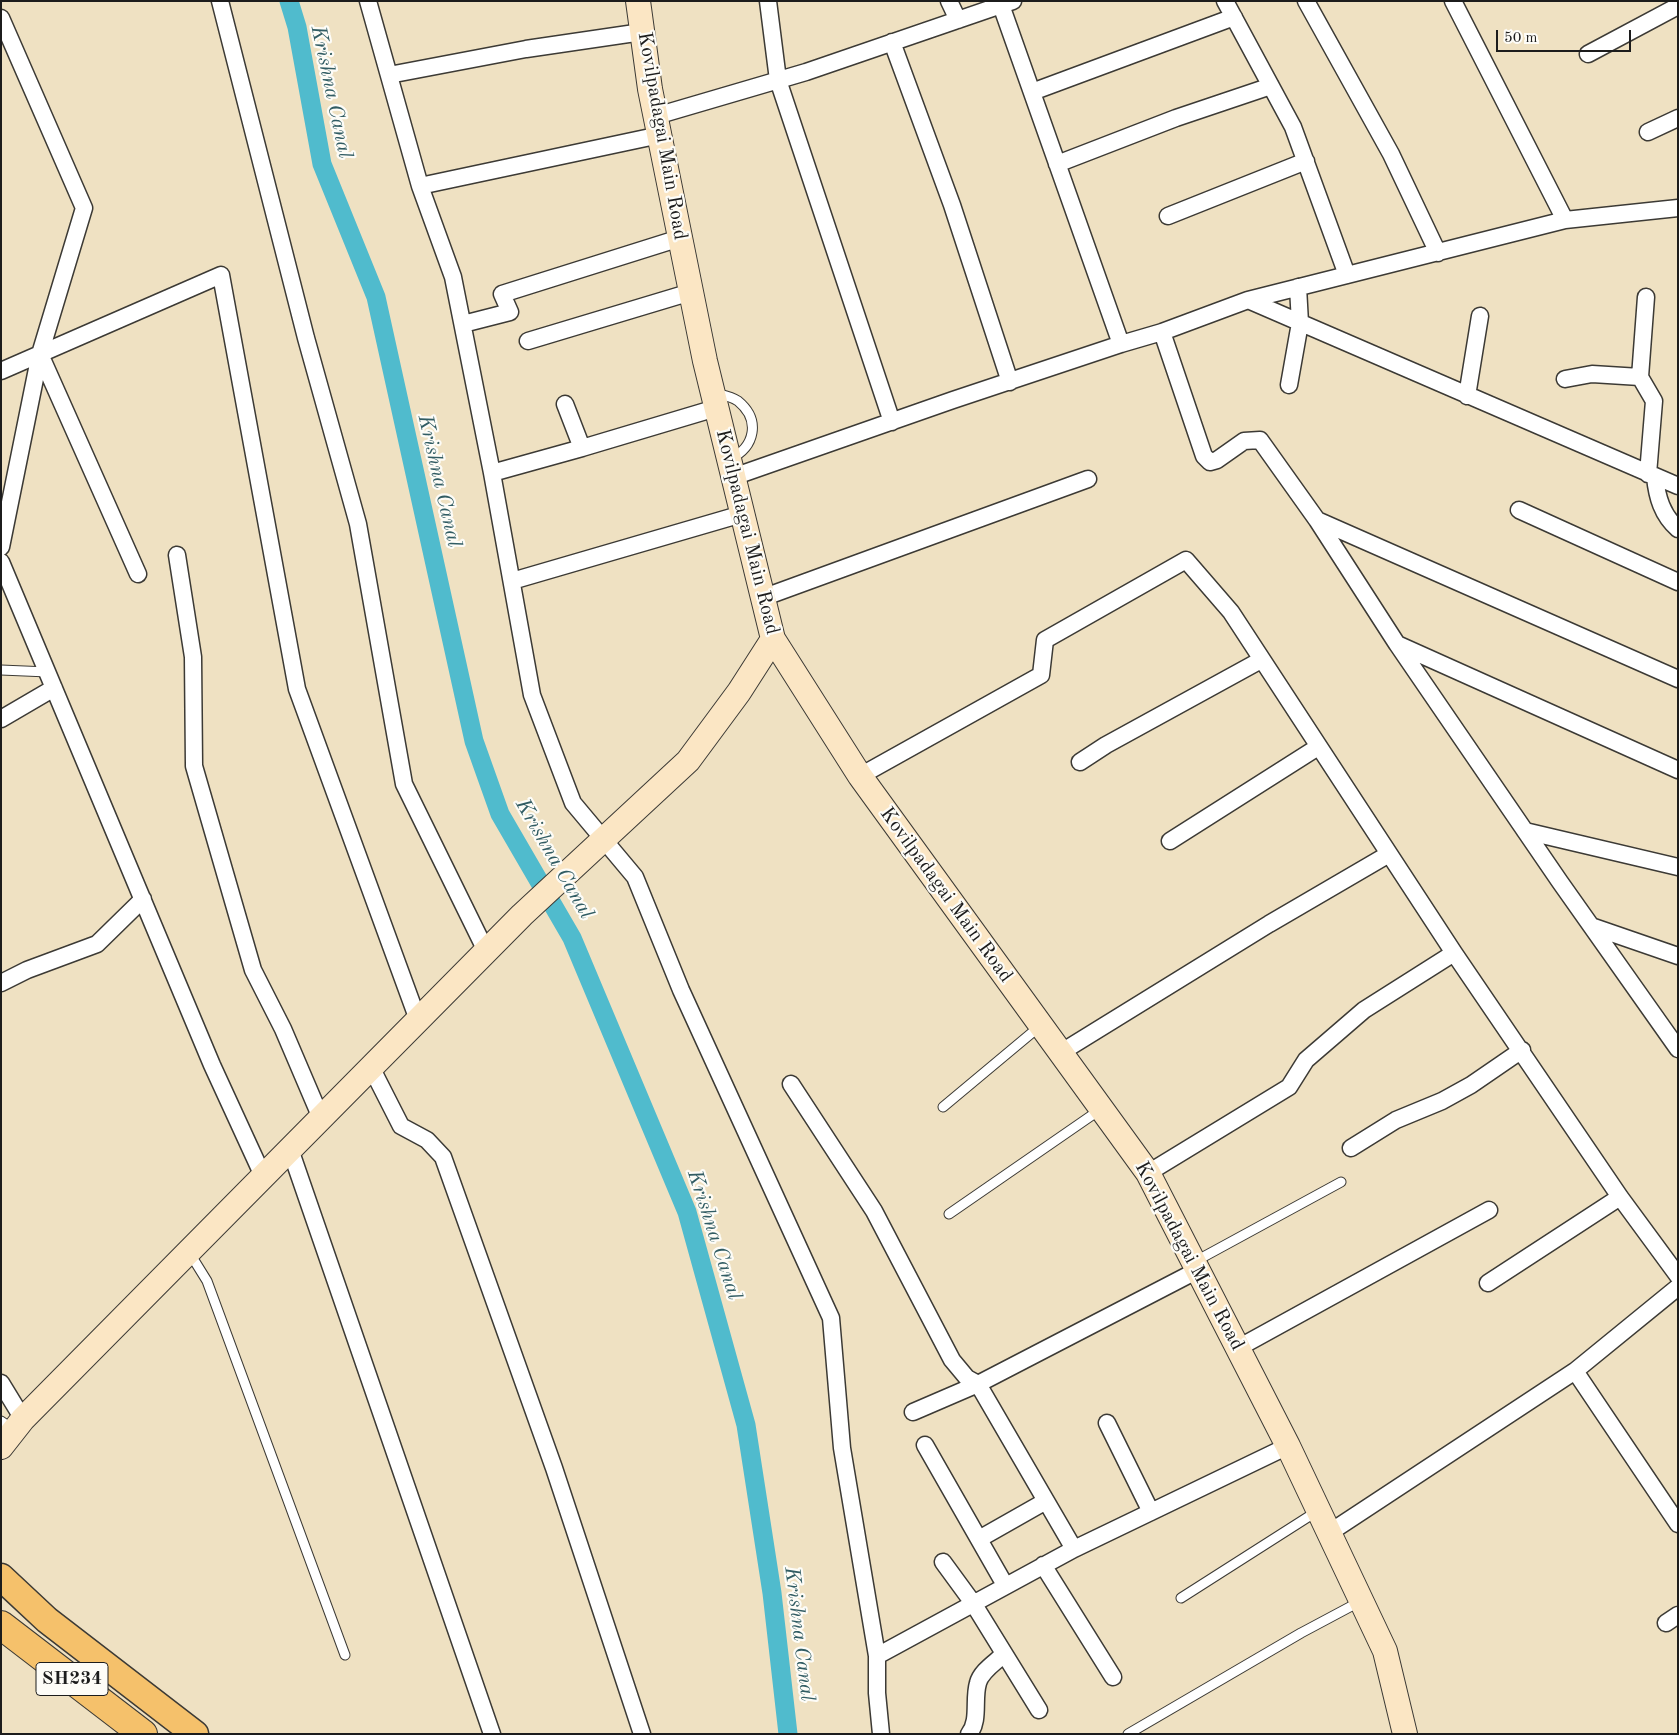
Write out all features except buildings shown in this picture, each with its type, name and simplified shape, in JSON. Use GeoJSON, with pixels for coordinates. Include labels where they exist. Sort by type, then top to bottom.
{"type":"FeatureCollection","features":[{"type":"Feature","properties":{"kind":"highway","name":"SH234"},"geometry":{"type":"LineString","coordinates":[[1,1625],[143,1734]]}},
{"type":"Feature","properties":{"kind":"main road"},"geometry":{"type":"LineString","coordinates":[[1,1577],[47,1620],[195,1734]]}},
{"type":"Feature","properties":{"kind":"street"},"geometry":{"type":"LineString","coordinates":[[220,1],[306,338],[358,524],[404,784],[486,951]]}},
{"type":"Feature","properties":{"kind":"street"},"geometry":{"type":"LineString","coordinates":[[368,1],[420,186],[453,276],[492,473],[532,695],[573,803],[636,877],[685,998],[831,1318],[842,1448],[877,1656],[877,1693],[881,1734]]}},
{"type":"Feature","properties":{"kind":"street","name":"Kovilpadagai Main Road"},"geometry":{"type":"LineString","coordinates":[[638,1],[658,126],[691,292],[714,400],[772,639],[860,776],[1148,1173],[1288,1446],[1385,1651],[1405,1734]]}},
{"type":"Feature","properties":{"kind":"street"},"geometry":{"type":"LineString","coordinates":[[768,1],[778,80],[892,422]]}},
{"type":"Feature","properties":{"kind":"street"},"geometry":{"type":"LineString","coordinates":[[949,1],[958,20]]}},
{"type":"Feature","properties":{"kind":"street"},"geometry":{"type":"LineString","coordinates":[[1224,1],[1293,127],[1347,275]]}},
{"type":"Feature","properties":{"kind":"street"},"geometry":{"type":"LineString","coordinates":[[1306,1],[1391,154],[1438,253]]}},
{"type":"Feature","properties":{"kind":"street"},"geometry":{"type":"LineString","coordinates":[[1455,2],[1565,220]]}},
{"type":"Feature","properties":{"kind":"street"},"geometry":{"type":"LineString","coordinates":[[420,186],[658,126],[778,80],[1007,3],[1032,92],[1121,344]]}},
{"type":"Feature","properties":{"kind":"street"},"geometry":{"type":"LineString","coordinates":[[1588,54],[1678,6]]}},
{"type":"Feature","properties":{"kind":"street"},"geometry":{"type":"LineString","coordinates":[[1,18],[84,208],[40,354],[1,547]]}},
{"type":"Feature","properties":{"kind":"street"},"geometry":{"type":"LineString","coordinates":[[1032,92],[1234,18]]}},
{"type":"Feature","properties":{"kind":"street"},"geometry":{"type":"LineString","coordinates":[[390,75],[526,49],[642,32]]}},
{"type":"Feature","properties":{"kind":"street"},"geometry":{"type":"LineString","coordinates":[[892,42],[952,205],[1010,382]]}},
{"type":"Feature","properties":{"kind":"street"},"geometry":{"type":"LineString","coordinates":[[1057,164],[1176,118],[1271,86]]}},
{"type":"Feature","properties":{"kind":"street"},"geometry":{"type":"LineString","coordinates":[[1648,132],[1678,118]]}},
{"type":"Feature","properties":{"kind":"street"},"geometry":{"type":"LineString","coordinates":[[1168,216],[1306,162]]}},
{"type":"Feature","properties":{"kind":"street"},"geometry":{"type":"LineString","coordinates":[[731,468],[892,422],[1121,344],[1162,332],[1248,300],[1565,220],[1678,208]]}},
{"type":"Feature","properties":{"kind":"street"},"geometry":{"type":"LineString","coordinates":[[463,324],[510,312],[502,294],[680,238]]}},
{"type":"Feature","properties":{"kind":"street"},"geometry":{"type":"LineString","coordinates":[[1,371],[221,275],[297,689],[418,1020]]}},
{"type":"Feature","properties":{"kind":"street"},"geometry":{"type":"LineString","coordinates":[[1289,385],[1300,323],[1298,287]]}},
{"type":"Feature","properties":{"kind":"street"},"geometry":{"type":"LineString","coordinates":[[528,341],[691,292]]}},
{"type":"Feature","properties":{"kind":"street"},"geometry":{"type":"LineString","coordinates":[[1646,297],[1640,377],[1654,400],[1652,475],[1663,512],[1678,529]]}},
{"type":"Feature","properties":{"kind":"street"},"geometry":{"type":"LineString","coordinates":[[1248,300],[1678,486]]}},
{"type":"Feature","properties":{"kind":"street"},"geometry":{"type":"LineString","coordinates":[[1467,396],[1480,316]]}},
{"type":"Feature","properties":{"kind":"street"},"geometry":{"type":"LineString","coordinates":[[1162,332],[1204,456],[1210,462],[1217,460],[1244,441],[1260,440],[1317,520],[1397,644],[1525,831],[1678,1049]]}},
{"type":"Feature","properties":{"kind":"street"},"geometry":{"type":"LineString","coordinates":[[40,354],[138,574]]}},
{"type":"Feature","properties":{"kind":"street"},"geometry":{"type":"LineString","coordinates":[[1565,379],[1592,374],[1640,377]]}},
{"type":"Feature","properties":{"kind":"street"},"geometry":{"type":"LineString","coordinates":[[492,473],[582,448],[714,400]]}},
{"type":"Feature","properties":{"kind":"street"},"geometry":{"type":"LineString","coordinates":[[565,404],[582,448]]}},
{"type":"Feature","properties":{"kind":"street"},"geometry":{"type":"LineString","coordinates":[[762,598],[1088,479]]}},
{"type":"Feature","properties":{"kind":"street"},"geometry":{"type":"LineString","coordinates":[[1519,510],[1676,575]]}},
{"type":"Feature","properties":{"kind":"street"},"geometry":{"type":"LineString","coordinates":[[512,581],[742,514]]}},
{"type":"Feature","properties":{"kind":"street"},"geometry":{"type":"LineString","coordinates":[[1317,520],[1678,679]]}},
{"type":"Feature","properties":{"kind":"street"},"geometry":{"type":"LineString","coordinates":[[177,555],[193,657],[194,766],[253,970],[283,1029],[321,1118]]}},
{"type":"Feature","properties":{"kind":"street"},"geometry":{"type":"LineString","coordinates":[[860,776],[1041,675],[1045,640],[1186,560],[1231,612],[1260,660],[1454,952],[1620,1197],[1678,1276]]}},
{"type":"Feature","properties":{"kind":"street"},"geometry":{"type":"LineString","coordinates":[[1,562],[212,1065],[263,1176]]}},
{"type":"Feature","properties":{"kind":"street"},"geometry":{"type":"LineString","coordinates":[[10,1429],[189,1252],[522,915],[688,762],[739,692],[772,639]]}},
{"type":"Feature","properties":{"kind":"street"},"geometry":{"type":"LineString","coordinates":[[1397,644],[1678,770]]}},
{"type":"Feature","properties":{"kind":"street"},"geometry":{"type":"LineString","coordinates":[[1080,762],[1106,744],[1260,660]]}},
{"type":"Feature","properties":{"kind":"street"},"geometry":{"type":"LineString","coordinates":[[1,719],[54,688]]}},
{"type":"Feature","properties":{"kind":"street"},"geometry":{"type":"LineString","coordinates":[[1170,842],[1318,747]]}},
{"type":"Feature","properties":{"kind":"street"},"geometry":{"type":"LineString","coordinates":[[1525,831],[1678,867]]}},
{"type":"Feature","properties":{"kind":"street"},"geometry":{"type":"LineString","coordinates":[[1060,1053],[1269,924],[1389,854]]}},
{"type":"Feature","properties":{"kind":"street"},"geometry":{"type":"LineString","coordinates":[[1,983],[27,970],[97,944],[143,899]]}},
{"type":"Feature","properties":{"kind":"street"},"geometry":{"type":"LineString","coordinates":[[1591,926],[1678,956]]}},
{"type":"Feature","properties":{"kind":"street"},"geometry":{"type":"LineString","coordinates":[[1148,1173],[1289,1087],[1306,1060],[1364,1010],[1454,952]]}},
{"type":"Feature","properties":{"kind":"street"},"geometry":{"type":"LineString","coordinates":[[1351,1148],[1396,1120],[1442,1101],[1471,1086],[1522,1050]]}},
{"type":"Feature","properties":{"kind":"street"},"geometry":{"type":"LineString","coordinates":[[371,1067],[400,1126],[427,1140],[443,1158],[554,1468],[642,1734]]}},
{"type":"Feature","properties":{"kind":"street"},"geometry":{"type":"LineString","coordinates":[[791,1084],[874,1211],[952,1360],[967,1378],[978,1384],[1074,1549]]}},
{"type":"Feature","properties":{"kind":"street"},"geometry":{"type":"LineString","coordinates":[[290,1149],[492,1734]]}},
{"type":"Feature","properties":{"kind":"street"},"geometry":{"type":"LineString","coordinates":[[1488,1283],[1620,1197]]}},
{"type":"Feature","properties":{"kind":"street"},"geometry":{"type":"LineString","coordinates":[[1238,1348],[1489,1210]]}},
{"type":"Feature","properties":{"kind":"street"},"geometry":{"type":"LineString","coordinates":[[913,1412],[978,1384],[1196,1266]]}},
{"type":"Feature","properties":{"kind":"street"},"geometry":{"type":"LineString","coordinates":[[1330,1533],[1575,1371],[1678,1287]]}},
{"type":"Feature","properties":{"kind":"street"},"geometry":{"type":"LineString","coordinates":[[1575,1371],[1678,1524]]}},
{"type":"Feature","properties":{"kind":"street"},"geometry":{"type":"LineString","coordinates":[[1,1383],[10,1429]]}},
{"type":"Feature","properties":{"kind":"street"},"geometry":{"type":"LineString","coordinates":[[1107,1423],[1151,1512]]}},
{"type":"Feature","properties":{"kind":"street"},"geometry":{"type":"LineString","coordinates":[[925,1445],[1005,1586]]}},
{"type":"Feature","properties":{"kind":"street"},"geometry":{"type":"LineString","coordinates":[[877,1656],[1074,1549],[1288,1446]]}},
{"type":"Feature","properties":{"kind":"street"},"geometry":{"type":"LineString","coordinates":[[979,1539],[1046,1501]]}},
{"type":"Feature","properties":{"kind":"street"},"geometry":{"type":"LineString","coordinates":[[943,1562],[973,1603],[1038,1710]]}},
{"type":"Feature","properties":{"kind":"street"},"geometry":{"type":"LineString","coordinates":[[1043,1565],[1112,1677]]}},
{"type":"Feature","properties":{"kind":"street"},"geometry":{"type":"LineString","coordinates":[[969,1734],[974,1728],[978,1682],[984,1673],[1004,1654]]}},
{"type":"Feature","properties":{"kind":"lane"},"geometry":{"type":"LineString","coordinates":[[1,670],[48,672]]}},
{"type":"Feature","properties":{"kind":"lane"},"geometry":{"type":"LineString","coordinates":[[943,1108],[1040,1026]]}},
{"type":"Feature","properties":{"kind":"lane"},"geometry":{"type":"LineString","coordinates":[[950,1214],[1102,1109]]}},
{"type":"Feature","properties":{"kind":"lane"},"geometry":{"type":"LineString","coordinates":[[1196,1266],[1342,1182]]}},
{"type":"Feature","properties":{"kind":"lane"},"geometry":{"type":"LineString","coordinates":[[189,1252],[207,1281],[345,1655]]}},
{"type":"Feature","properties":{"kind":"lane"},"geometry":{"type":"LineString","coordinates":[[1181,1598],[1319,1510]]}},
{"type":"Feature","properties":{"kind":"lane"},"geometry":{"type":"LineString","coordinates":[[1128,1734],[1301,1633],[1362,1601]]}},
{"type":"Feature","properties":{"kind":"waterway","name":"Krishna Canal"},"geometry":{"type":"LineString","coordinates":[[289,1],[297,27],[322,164],[376,297],[474,741],[500,814],[572,938],[687,1212],[746,1425],[772,1593],[788,1734]]}}]}
